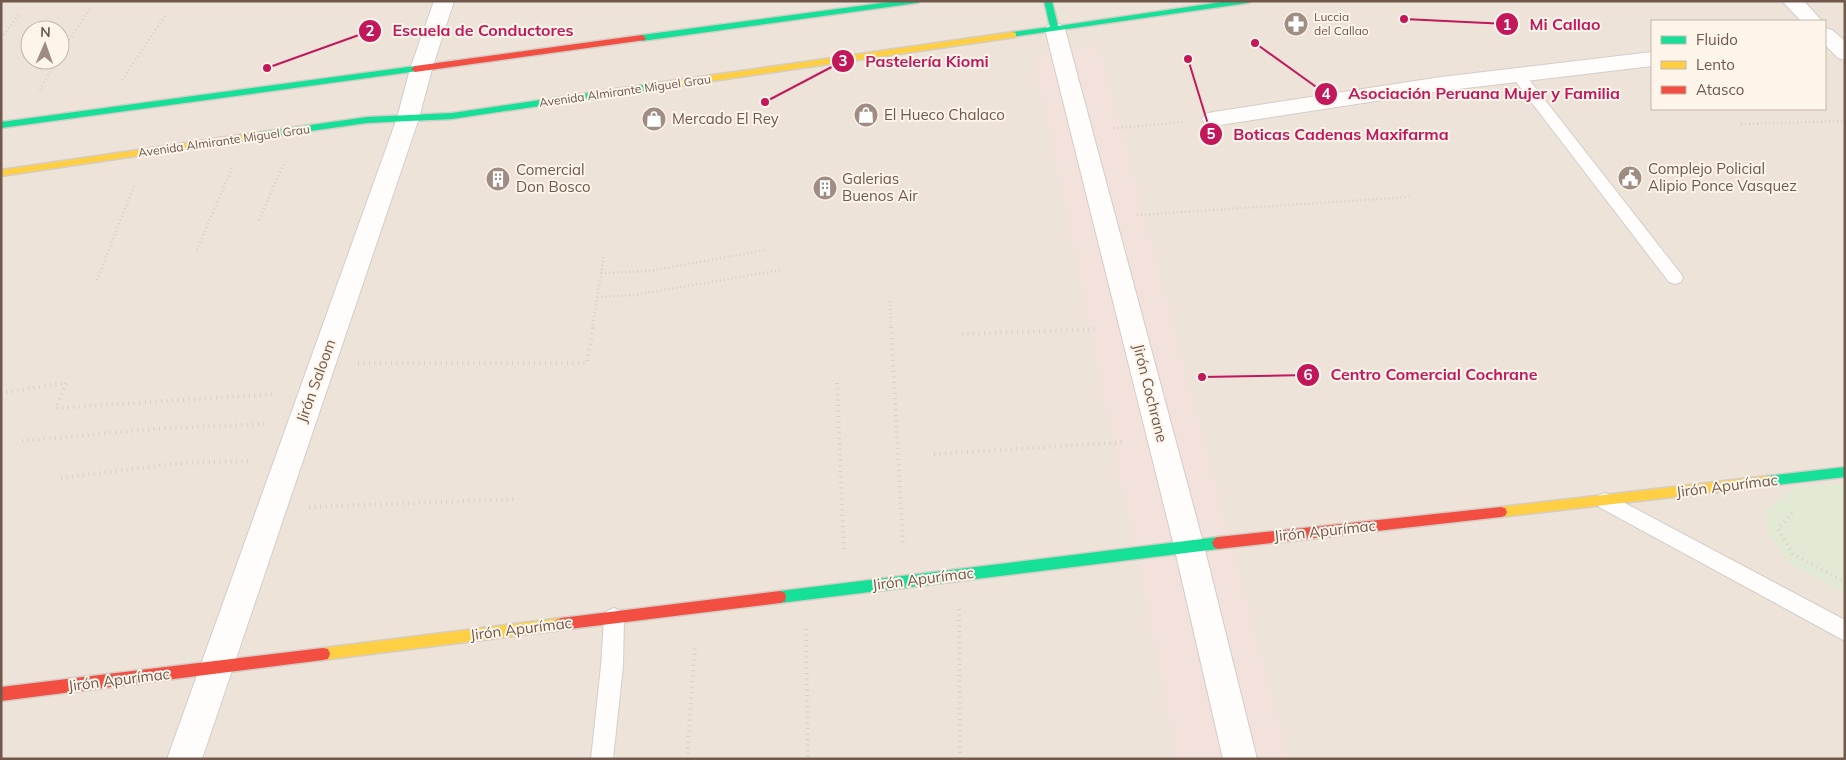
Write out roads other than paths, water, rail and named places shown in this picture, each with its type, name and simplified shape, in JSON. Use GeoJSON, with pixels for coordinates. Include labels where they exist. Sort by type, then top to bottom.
{"type":"FeatureCollection","features":[{"type":"Feature","properties":{"kind":"main road"},"geometry":{"type":"LineString","coordinates":[[1,125],[917,1]]}},
{"type":"Feature","properties":{"kind":"main road"},"geometry":{"type":"LineString","coordinates":[[1048,1],[1055,29]]}},
{"type":"Feature","properties":{"kind":"main road","name":"Avenida Almirante Miguel Grau"},"geometry":{"type":"LineString","coordinates":[[1,173],[367,120],[452,116],[1248,1]]}},
{"type":"Feature","properties":{"kind":"main road","name":"Jirón Apurímac"},"geometry":{"type":"LineString","coordinates":[[1,694],[1189,546],[1606,501],[1845,472]]}},
{"type":"Feature","properties":{"kind":"street","name":"Jirón Saloom"},"geometry":{"type":"LineString","coordinates":[[184,759],[214,668],[408,118],[421,69],[444,1]]}},
{"type":"Feature","properties":{"kind":"street"},"geometry":{"type":"LineString","coordinates":[[1792,1],[1811,20]]}},
{"type":"Feature","properties":{"kind":"street","name":"Jirón Cochrane"},"geometry":{"type":"LineString","coordinates":[[1055,29],[1189,546],[1240,759]]}},
{"type":"Feature","properties":{"kind":"street"},"geometry":{"type":"LineString","coordinates":[[1831,37],[1845,53]]}},
{"type":"Feature","properties":{"kind":"street"},"geometry":{"type":"LineString","coordinates":[[1213,119],[1441,84],[1651,59]]}},
{"type":"Feature","properties":{"kind":"lane"},"geometry":{"type":"LineString","coordinates":[[1518,75],[1675,278]]}},
{"type":"Feature","properties":{"kind":"lane"},"geometry":{"type":"LineString","coordinates":[[1606,501],[1845,631]]}},
{"type":"Feature","properties":{"kind":"lane"},"geometry":{"type":"LineString","coordinates":[[602,759],[612,666],[614,618]]}},
{"type":"Feature","properties":{"kind":"place","name":"Mi Callao"},"geometry":{"type":"Point","coordinates":[1404,19]}},
{"type":"Feature","properties":{"kind":"place","name":"Luccia del Callao"},"geometry":{"type":"Point","coordinates":[1296,24]}},
{"type":"Feature","properties":{"kind":"place","name":"Asociación Peruana Mujer y Familia"},"geometry":{"type":"Point","coordinates":[1255,43]}},
{"type":"Feature","properties":{"kind":"place","name":"Boticas Cadenas Maxifarma"},"geometry":{"type":"Point","coordinates":[1188,59]}},
{"type":"Feature","properties":{"kind":"place","name":"Escuela de Conductores"},"geometry":{"type":"Point","coordinates":[267,68]}},
{"type":"Feature","properties":{"kind":"place","name":"Pastelería Kiomi"},"geometry":{"type":"Point","coordinates":[765,102]}},
{"type":"Feature","properties":{"kind":"place","name":"El Hueco Chalaco"},"geometry":{"type":"Point","coordinates":[866,115]}},
{"type":"Feature","properties":{"kind":"place","name":"Mercado El Rey"},"geometry":{"type":"Point","coordinates":[654,119]}},
{"type":"Feature","properties":{"kind":"place","name":"Complejo Policial Alipio Ponce Vasquez"},"geometry":{"type":"Point","coordinates":[1630,178]}},
{"type":"Feature","properties":{"kind":"place","name":"Comercial Don Bosco"},"geometry":{"type":"Point","coordinates":[498,179]}},
{"type":"Feature","properties":{"kind":"place","name":"Galerias Buenos Air"},"geometry":{"type":"Point","coordinates":[825,188]}},
{"type":"Feature","properties":{"kind":"place","name":"Centro Comercial Cochrane"},"geometry":{"type":"Point","coordinates":[1202,377]}}]}
